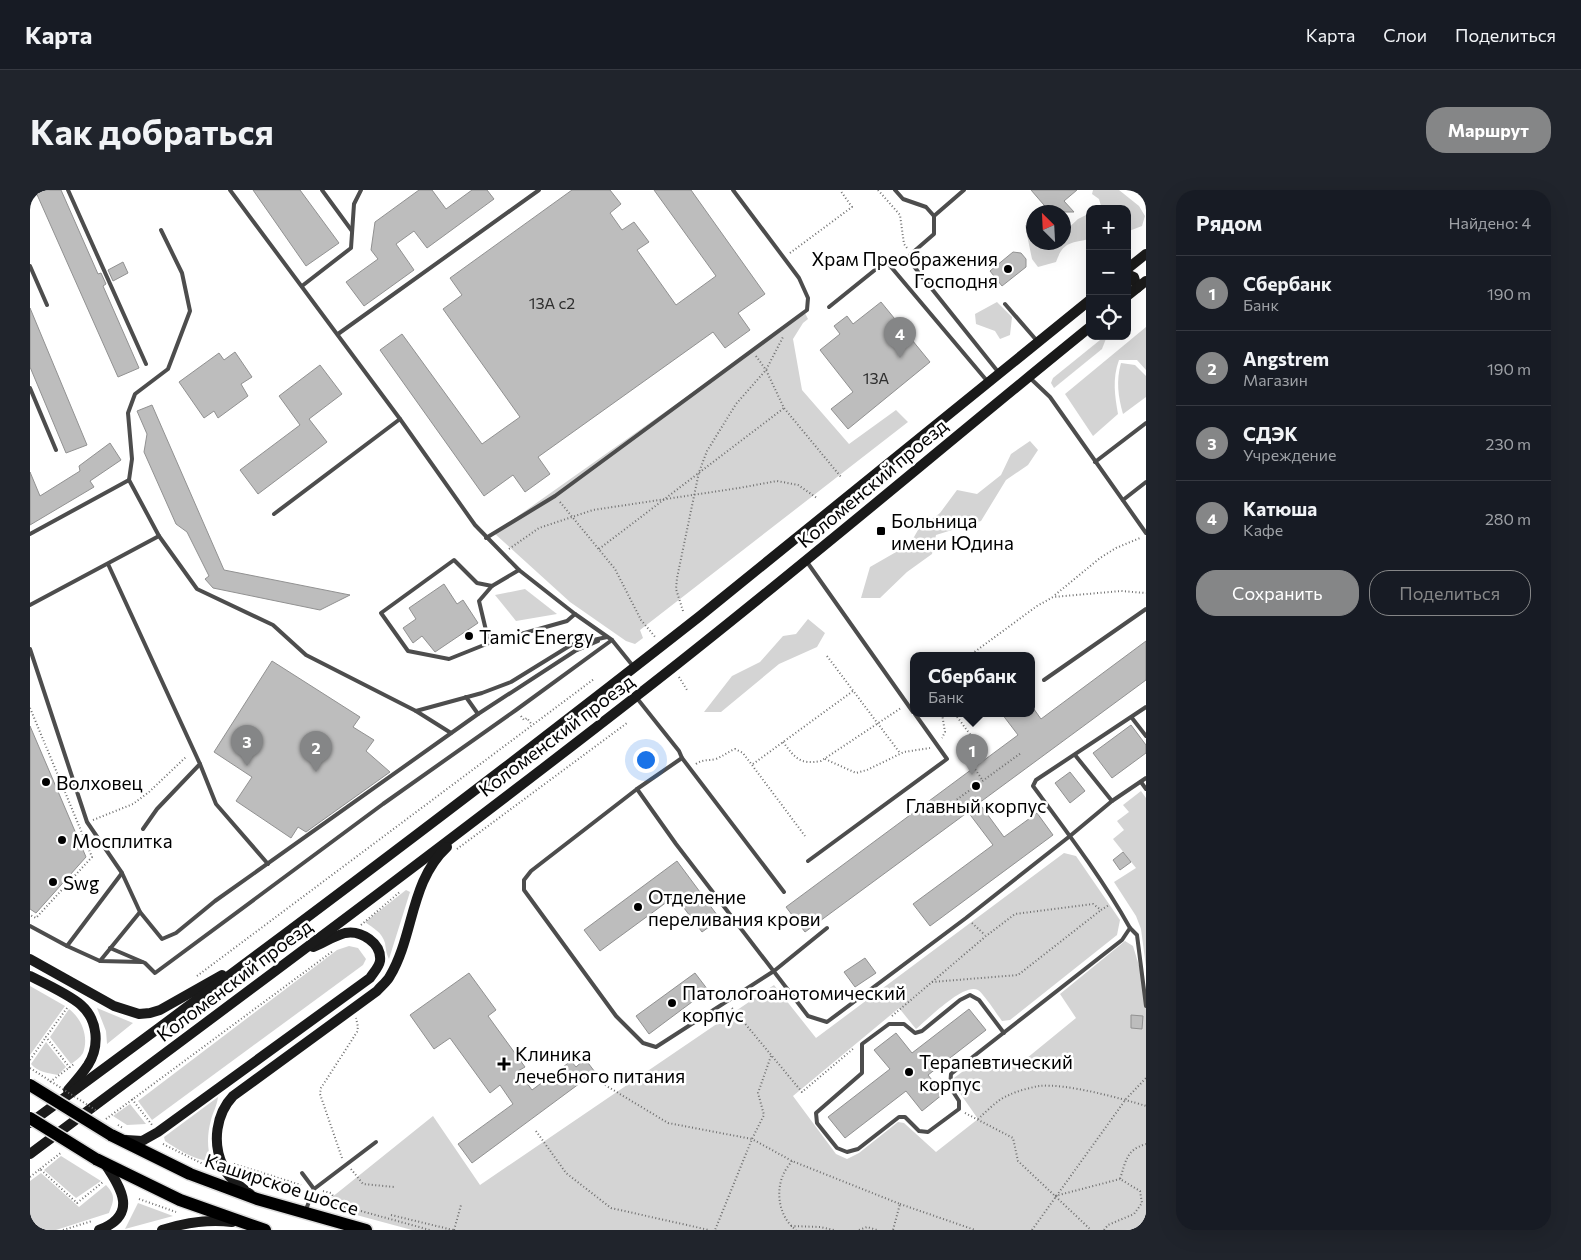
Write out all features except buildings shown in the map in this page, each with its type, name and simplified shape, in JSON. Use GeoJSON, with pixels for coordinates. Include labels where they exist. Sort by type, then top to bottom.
{"type":"FeatureCollection","features":[{"type":"Feature","properties":{"kind":"main road"},"geometry":{"type":"LineString","coordinates":[[1131,266],[1146,254]]}},
{"type":"Feature","properties":{"kind":"main road"},"geometry":{"type":"LineString","coordinates":[[1131,276],[1134,277],[1137,288]]}},
{"type":"Feature","properties":{"kind":"main road"},"geometry":{"type":"LineString","coordinates":[[1128,295],[1146,281]]}},
{"type":"Feature","properties":{"kind":"main road","name":"Коломенский проезд"},"geometry":{"type":"LineString","coordinates":[[30,1122],[262,953],[634,668],[1086,303]]}},
{"type":"Feature","properties":{"kind":"main road","name":"Коломенский проезд"},"geometry":{"type":"LineString","coordinates":[[30,1154],[298,954],[636,697],[1086,330]]}},
{"type":"Feature","properties":{"kind":"main road"},"geometry":{"type":"LineString","coordinates":[[257,1199],[238,1184],[222,1165],[217,1134],[223,1109],[233,1096],[377,991],[389,978],[398,960],[429,868],[438,855],[490,808]]}},
{"type":"Feature","properties":{"kind":"main road"},"geometry":{"type":"LineString","coordinates":[[118,1134],[142,1141],[158,1132],[370,978],[377,969],[380,960],[378,949],[369,938],[357,933],[346,933],[298,954]]}},
{"type":"Feature","properties":{"kind":"main road"},"geometry":{"type":"LineString","coordinates":[[30,959],[114,1006],[139,1014],[150,1014],[262,953]]}},
{"type":"Feature","properties":{"kind":"main road"},"geometry":{"type":"LineString","coordinates":[[30,976],[80,1004],[89,1013],[96,1031],[96,1044],[89,1064],[59,1102]]}},
{"type":"Feature","properties":{"kind":"main road","name":"Каширское шоссе"},"geometry":{"type":"LineString","coordinates":[[30,1086],[190,1174],[304,1214],[366,1230]]}},
{"type":"Feature","properties":{"kind":"main road"},"geometry":{"type":"LineString","coordinates":[[30,1118],[101,1162],[180,1200],[265,1230]]}},
{"type":"Feature","properties":{"kind":"main road"},"geometry":{"type":"LineString","coordinates":[[99,1230],[108,1227],[116,1221],[123,1203],[120,1186],[101,1162]]}},
{"type":"Feature","properties":{"kind":"main road"},"geometry":{"type":"LineString","coordinates":[[162,1230],[182,1224],[211,1220],[245,1224]]}},
{"type":"Feature","properties":{"kind":"lane"},"geometry":{"type":"LineString","coordinates":[[68,190],[146,364]]}},
{"type":"Feature","properties":{"kind":"lane"},"geometry":{"type":"LineString","coordinates":[[230,190],[338,334],[475,525],[518,570],[612,640],[634,668]]}},
{"type":"Feature","properties":{"kind":"lane"},"geometry":{"type":"LineString","coordinates":[[322,190],[352,231]]}},
{"type":"Feature","properties":{"kind":"lane"},"geometry":{"type":"LineString","coordinates":[[302,286],[352,248],[354,204],[361,190]]}},
{"type":"Feature","properties":{"kind":"lane"},"geometry":{"type":"LineString","coordinates":[[486,538],[555,496],[807,310],[808,298],[799,278],[733,190]]}},
{"type":"Feature","properties":{"kind":"lane"},"geometry":{"type":"LineString","coordinates":[[896,190],[904,199],[926,207],[934,216],[934,234],[910,254],[908,259],[999,373]]}},
{"type":"Feature","properties":{"kind":"lane"},"geometry":{"type":"LineString","coordinates":[[934,216],[964,190]]}},
{"type":"Feature","properties":{"kind":"lane"},"geometry":{"type":"LineString","coordinates":[[338,334],[536,191]]}},
{"type":"Feature","properties":{"kind":"lane"},"geometry":{"type":"LineString","coordinates":[[161,230],[182,273],[190,310],[168,370],[135,394],[128,413],[132,458],[130,480],[159,536],[197,589],[273,625],[306,655],[416,711],[451,733]]}},
{"type":"Feature","properties":{"kind":"lane"},"geometry":{"type":"LineString","coordinates":[[829,306],[886,262],[988,382]]}},
{"type":"Feature","properties":{"kind":"lane"},"geometry":{"type":"LineString","coordinates":[[30,266],[47,306]]}},
{"type":"Feature","properties":{"kind":"lane"},"geometry":{"type":"LineString","coordinates":[[1005,304],[1038,342]]}},
{"type":"Feature","properties":{"kind":"lane"},"geometry":{"type":"LineString","coordinates":[[1028,376],[1050,398],[1146,534]]}},
{"type":"Feature","properties":{"kind":"lane"},"geometry":{"type":"LineString","coordinates":[[30,388],[56,450]]}},
{"type":"Feature","properties":{"kind":"lane"},"geometry":{"type":"LineString","coordinates":[[274,514],[400,419]]}},
{"type":"Feature","properties":{"kind":"lane"},"geometry":{"type":"LineString","coordinates":[[1095,462],[1146,423]]}},
{"type":"Feature","properties":{"kind":"lane"},"geometry":{"type":"LineString","coordinates":[[30,534],[130,480]]}},
{"type":"Feature","properties":{"kind":"lane"},"geometry":{"type":"LineString","coordinates":[[1123,500],[1146,482]]}},
{"type":"Feature","properties":{"kind":"lane"},"geometry":{"type":"LineString","coordinates":[[30,605],[159,536]]}},
{"type":"Feature","properties":{"kind":"lane"},"geometry":{"type":"LineString","coordinates":[[492,586],[477,583],[454,560],[381,613],[408,652],[449,659],[489,643],[564,622],[575,614]]}},
{"type":"Feature","properties":{"kind":"lane"},"geometry":{"type":"LineString","coordinates":[[806,560],[910,707]]}},
{"type":"Feature","properties":{"kind":"lane"},"geometry":{"type":"LineString","coordinates":[[108,564],[200,764],[216,804],[268,864]]}},
{"type":"Feature","properties":{"kind":"lane"},"geometry":{"type":"LineString","coordinates":[[489,643],[479,601],[492,586],[518,570]]}},
{"type":"Feature","properties":{"kind":"lane"},"geometry":{"type":"LineString","coordinates":[[1044,680],[1146,609]]}},
{"type":"Feature","properties":{"kind":"lane"},"geometry":{"type":"LineString","coordinates":[[416,711],[482,693],[510,682],[571,645],[607,637]]}},
{"type":"Feature","properties":{"kind":"lane"},"geometry":{"type":"LineString","coordinates":[[30,648],[86,822],[122,873],[140,912],[162,939],[176,933],[215,901],[478,714],[576,651],[607,637]]}},
{"type":"Feature","properties":{"kind":"lane"},"geometry":{"type":"LineString","coordinates":[[110,948],[145,963],[155,973],[383,804],[612,640]]}},
{"type":"Feature","properties":{"kind":"lane"},"geometry":{"type":"LineString","coordinates":[[466,697],[478,714]]}},
{"type":"Feature","properties":{"kind":"lane"},"geometry":{"type":"LineString","coordinates":[[636,697],[679,751],[689,768],[784,892]]}},
{"type":"Feature","properties":{"kind":"lane"},"geometry":{"type":"LineString","coordinates":[[1146,707],[1036,780],[1033,786],[1115,901],[1130,928],[1137,935],[1146,1006]]}},
{"type":"Feature","properties":{"kind":"lane"},"geometry":{"type":"LineString","coordinates":[[808,861],[947,759],[917,717]]}},
{"type":"Feature","properties":{"kind":"lane"},"geometry":{"type":"LineString","coordinates":[[1132,718],[1146,736]]}},
{"type":"Feature","properties":{"kind":"lane"},"geometry":{"type":"LineString","coordinates":[[1075,755],[1112,801]]}},
{"type":"Feature","properties":{"kind":"lane"},"geometry":{"type":"LineString","coordinates":[[682,758],[637,789],[531,871],[524,880],[524,890],[616,1016],[644,1043],[656,1047],[774,971],[827,928]]}},
{"type":"Feature","properties":{"kind":"lane"},"geometry":{"type":"LineString","coordinates":[[144,829],[156,809],[200,764]]}},
{"type":"Feature","properties":{"kind":"lane"},"geometry":{"type":"LineString","coordinates":[[637,789],[676,844],[808,1016],[827,1022],[966,918],[1112,801],[1146,778]]}},
{"type":"Feature","properties":{"kind":"lane"},"geometry":{"type":"LineString","coordinates":[[1141,782],[1146,789]]}},
{"type":"Feature","properties":{"kind":"lane"},"geometry":{"type":"LineString","coordinates":[[67,946],[122,873]]}},
{"type":"Feature","properties":{"kind":"lane"},"geometry":{"type":"LineString","coordinates":[[100,960],[140,912]]}},
{"type":"Feature","properties":{"kind":"lane"},"geometry":{"type":"LineString","coordinates":[[30,926],[67,946],[100,960],[145,963]]}},
{"type":"Feature","properties":{"kind":"lane"},"geometry":{"type":"LineString","coordinates":[[1004,1033],[979,1000],[970,995],[960,1000],[922,1031],[915,1033],[904,1024],[889,1024],[862,1044],[862,1073],[816,1113],[817,1123],[837,1148],[847,1152],[858,1149],[898,1117],[905,1117],[919,1131],[928,1132],[958,1109],[959,1101],[950,1087],[951,1074],[1004,1033],[1122,940],[1130,928]]}},
{"type":"Feature","properties":{"kind":"lane"},"geometry":{"type":"LineString","coordinates":[[304,1214],[314,1189],[376,1142]]}},
{"type":"Feature","properties":{"kind":"lane"},"geometry":{"type":"LineString","coordinates":[[302,1173],[314,1189]]}},
{"type":"Feature","properties":{"kind":"path"},"geometry":{"type":"LineString","coordinates":[[784,258],[852,206],[840,190]]}},
{"type":"Feature","properties":{"kind":"path"},"geometry":{"type":"LineString","coordinates":[[878,190],[900,215],[904,244],[910,254]]}},
{"type":"Feature","properties":{"kind":"path"},"geometry":{"type":"LineString","coordinates":[[683,611],[676,589],[677,578],[699,472],[707,452],[736,404],[766,370],[791,321]]}},
{"type":"Feature","properties":{"kind":"path"},"geometry":{"type":"LineString","coordinates":[[752,350],[766,370],[784,408],[841,478]]}},
{"type":"Feature","properties":{"kind":"path"},"geometry":{"type":"LineString","coordinates":[[598,549],[784,408]]}},
{"type":"Feature","properties":{"kind":"path"},"geometry":{"type":"LineString","coordinates":[[502,554],[539,528],[593,510],[777,481],[798,485],[817,498]]}},
{"type":"Feature","properties":{"kind":"path"},"geometry":{"type":"LineString","coordinates":[[555,496],[615,570],[641,620],[653,635]]}},
{"type":"Feature","properties":{"kind":"path"},"geometry":{"type":"LineString","coordinates":[[974,652],[1037,606],[1054,597],[1100,558],[1146,534]]}},
{"type":"Feature","properties":{"kind":"path"},"geometry":{"type":"LineString","coordinates":[[1054,597],[1122,592],[1146,593]]}},
{"type":"Feature","properties":{"kind":"path"},"geometry":{"type":"LineString","coordinates":[[827,656],[900,753]]}},
{"type":"Feature","properties":{"kind":"path"},"geometry":{"type":"LineString","coordinates":[[193,979],[594,679]]}},
{"type":"Feature","properties":{"kind":"path"},"geometry":{"type":"LineString","coordinates":[[753,764],[853,691]]}},
{"type":"Feature","properties":{"kind":"path"},"geometry":{"type":"LineString","coordinates":[[783,742],[795,758],[809,763],[825,759],[908,704]]}},
{"type":"Feature","properties":{"kind":"path"},"geometry":{"type":"LineString","coordinates":[[30,708],[92,857],[36,918],[30,915]]}},
{"type":"Feature","properties":{"kind":"path"},"geometry":{"type":"LineString","coordinates":[[825,759],[856,773],[867,770],[900,753],[938,746],[945,732],[942,717]]}},
{"type":"Feature","properties":{"kind":"path"},"geometry":{"type":"LineString","coordinates":[[957,717],[972,737],[970,760],[983,780]]}},
{"type":"Feature","properties":{"kind":"path"},"geometry":{"type":"LineString","coordinates":[[527,718],[532,725]]}},
{"type":"Feature","properties":{"kind":"path"},"geometry":{"type":"LineString","coordinates":[[452,853],[627,723]]}},
{"type":"Feature","properties":{"kind":"path"},"geometry":{"type":"LineString","coordinates":[[689,768],[702,760],[716,759],[726,752],[736,749],[743,753],[805,836]]}},
{"type":"Feature","properties":{"kind":"path"},"geometry":{"type":"LineString","coordinates":[[86,845],[86,822],[133,804],[149,792],[193,750]]}},
{"type":"Feature","properties":{"kind":"path"},"geometry":{"type":"LineString","coordinates":[[937,814],[1021,753]]}},
{"type":"Feature","properties":{"kind":"path"},"geometry":{"type":"LineString","coordinates":[[73,827],[78,824]]}},
{"type":"Feature","properties":{"kind":"path"},"geometry":{"type":"LineString","coordinates":[[362,923],[406,887]]}},
{"type":"Feature","properties":{"kind":"path"},"geometry":{"type":"LineString","coordinates":[[932,982],[1018,975],[1115,901]]}},
{"type":"Feature","properties":{"kind":"path"},"geometry":{"type":"LineString","coordinates":[[888,1018],[1015,914],[1092,904],[1101,910]]}},
{"type":"Feature","properties":{"kind":"path"},"geometry":{"type":"LineString","coordinates":[[966,918],[986,936]]}},
{"type":"Feature","properties":{"kind":"path"},"geometry":{"type":"LineString","coordinates":[[101,1122],[337,948]]}},
{"type":"Feature","properties":{"kind":"path"},"geometry":{"type":"LineString","coordinates":[[727,1002],[802,1092],[860,1043]]}},
{"type":"Feature","properties":{"kind":"path"},"geometry":{"type":"LineString","coordinates":[[30,1060],[68,1007],[72,1010]]}},
{"type":"Feature","properties":{"kind":"path"},"geometry":{"type":"LineString","coordinates":[[356,1016],[358,1023],[357,1032],[322,1088],[321,1099],[344,1166],[347,1164],[363,1184],[394,1187]]}},
{"type":"Feature","properties":{"kind":"path"},"geometry":{"type":"LineString","coordinates":[[46,1037],[70,1068]]}},
{"type":"Feature","properties":{"kind":"path"},"geometry":{"type":"LineString","coordinates":[[715,1230],[752,1139],[764,1116],[758,1093],[771,1056]]}},
{"type":"Feature","properties":{"kind":"path"},"geometry":{"type":"LineString","coordinates":[[46,1085],[79,1060]]}},
{"type":"Feature","properties":{"kind":"path"},"geometry":{"type":"LineString","coordinates":[[30,1068],[100,1113]]}},
{"type":"Feature","properties":{"kind":"path"},"geometry":{"type":"LineString","coordinates":[[1032,1230],[1054,1196],[1126,1100],[1146,1078]]}},
{"type":"Feature","properties":{"kind":"path"},"geometry":{"type":"LineString","coordinates":[[605,1085],[668,1123],[752,1139],[792,1161],[900,1204],[975,1230]]}},
{"type":"Feature","properties":{"kind":"path"},"geometry":{"type":"LineString","coordinates":[[978,1119],[1007,1096],[1039,1086],[1058,1086],[1146,1106]]}},
{"type":"Feature","properties":{"kind":"path"},"geometry":{"type":"LineString","coordinates":[[132,1099],[152,1125]]}},
{"type":"Feature","properties":{"kind":"path"},"geometry":{"type":"LineString","coordinates":[[958,1109],[1013,1138],[1018,1161],[1091,1230]]}},
{"type":"Feature","properties":{"kind":"path"},"geometry":{"type":"LineString","coordinates":[[107,1118],[118,1134]]}},
{"type":"Feature","properties":{"kind":"path"},"geometry":{"type":"LineString","coordinates":[[536,1131],[566,1173],[611,1208],[709,1230]]}},
{"type":"Feature","properties":{"kind":"path"},"geometry":{"type":"LineString","coordinates":[[163,1144],[213,1170]]}},
{"type":"Feature","properties":{"kind":"path"},"geometry":{"type":"LineString","coordinates":[[1120,1180],[1127,1156],[1136,1146],[1146,1144]]}},
{"type":"Feature","properties":{"kind":"path"},"geometry":{"type":"LineString","coordinates":[[30,1177],[63,1151]]}},
{"type":"Feature","properties":{"kind":"path"},"geometry":{"type":"LineString","coordinates":[[792,1161],[783,1175],[779,1196],[782,1212],[796,1230]]}},
{"type":"Feature","properties":{"kind":"path"},"geometry":{"type":"LineString","coordinates":[[230,1162],[331,1194],[339,1205],[430,1230]]}},
{"type":"Feature","properties":{"kind":"path"},"geometry":{"type":"LineString","coordinates":[[40,1169],[77,1203],[105,1181]]}},
{"type":"Feature","properties":{"kind":"path"},"geometry":{"type":"LineString","coordinates":[[1054,1196],[1120,1180],[1140,1191],[1142,1203],[1134,1214],[1108,1225],[1104,1230]]}},
{"type":"Feature","properties":{"kind":"path"},"geometry":{"type":"LineString","coordinates":[[139,1199],[176,1212]]}},
{"type":"Feature","properties":{"kind":"path"},"geometry":{"type":"LineString","coordinates":[[893,1230],[900,1204]]}},
{"type":"Feature","properties":{"kind":"path"},"geometry":{"type":"LineString","coordinates":[[391,1215],[453,1230],[461,1205]]}},
{"type":"Feature","properties":{"kind":"path"},"geometry":{"type":"LineString","coordinates":[[63,1230],[98,1219]]}},
{"type":"Feature","properties":{"kind":"path"},"geometry":{"type":"LineString","coordinates":[[791,1226],[820,1227],[834,1230]]}},
{"type":"Feature","properties":{"kind":"path"},"geometry":{"type":"LineString","coordinates":[[859,1230],[867,1227],[877,1230]]}},
{"type":"Feature","properties":{"kind":"shaded area"},"geometry":{"type":"Polygon","coordinates":[[[1093,190],[1119,190],[1139,206],[1145,216],[1142,226],[1131,230],[1131,205],[1101,205],[1099,199],[1092,194],[1093,190]]]}},
{"type":"Feature","properties":{"kind":"shaded area"},"geometry":{"type":"Polygon","coordinates":[[[1086,215],[1086,240],[1071,243],[1071,226],[1086,215]]]}},
{"type":"Feature","properties":{"kind":"shaded area"},"geometry":{"type":"Polygon","coordinates":[[[1030,250],[1062,250],[1056,262],[1038,267],[1032,259],[1030,250]]]}},
{"type":"Feature","properties":{"kind":"shaded area"},"geometry":{"type":"Polygon","coordinates":[[[997,302],[1012,317],[1010,335],[1000,339],[995,331],[976,324],[975,314],[997,302]]]}},
{"type":"Feature","properties":{"kind":"shaded area"},"geometry":{"type":"Polygon","coordinates":[[[805,313],[808,319],[803,323],[793,339],[802,390],[849,444],[896,410],[908,422],[640,630],[643,638],[635,644],[626,641],[570,602],[494,533],[805,313]]]}},
{"type":"Feature","properties":{"kind":"shaded area"},"geometry":{"type":"Polygon","coordinates":[[[1146,327],[1146,370],[1137,360],[1119,360],[1115,381],[1118,414],[1093,436],[1065,394],[1146,327]]]}},
{"type":"Feature","properties":{"kind":"shaded area"},"geometry":{"type":"Polygon","coordinates":[[[1100,340],[1105,340],[1102,349],[1054,388],[1051,383],[1053,378],[1100,340]]]}},
{"type":"Feature","properties":{"kind":"shaded area"},"geometry":{"type":"Polygon","coordinates":[[[1121,363],[1135,365],[1146,376],[1146,397],[1123,414],[1118,388],[1121,363]]]}},
{"type":"Feature","properties":{"kind":"shaded area"},"geometry":{"type":"Polygon","coordinates":[[[1030,441],[1038,450],[1028,465],[1006,480],[981,521],[936,535],[932,554],[907,572],[880,598],[861,598],[870,567],[910,544],[918,530],[940,513],[957,490],[977,494],[1001,475],[1011,454],[1030,441]]]}},
{"type":"Feature","properties":{"kind":"shaded area"},"geometry":{"type":"Polygon","coordinates":[[[525,589],[557,614],[516,621],[495,595],[525,589]]]}},
{"type":"Feature","properties":{"kind":"shaded area"},"geometry":{"type":"Polygon","coordinates":[[[808,619],[825,633],[817,647],[779,664],[721,712],[704,712],[732,676],[760,662],[783,636],[796,634],[808,619]]]}},
{"type":"Feature","properties":{"kind":"shaded area"},"geometry":{"type":"Polygon","coordinates":[[[1141,791],[1146,798],[1146,967],[1141,929],[1136,916],[1114,882],[1136,868],[1113,839],[1124,830],[1117,821],[1129,812],[1123,805],[1141,791]]]}},
{"type":"Feature","properties":{"kind":"shaded area"},"geometry":{"type":"Polygon","coordinates":[[[1064,853],[1076,856],[1120,920],[1117,935],[1010,1020],[1002,1021],[980,992],[972,989],[955,996],[916,1029],[899,1008],[793,1096],[836,1154],[847,1159],[859,1153],[898,1122],[904,1123],[936,1152],[978,1119],[955,1086],[954,1078],[978,1060],[1016,1067],[1076,1018],[1060,994],[1125,941],[1133,946],[1146,989],[1146,1230],[412,1230],[338,1210],[331,1198],[433,1116],[480,1185],[774,985],[816,1038],[1064,853]]]}},
{"type":"Feature","properties":{"kind":"shaded area"},"geometry":{"type":"Polygon","coordinates":[[[406,890],[410,892],[389,959],[382,936],[365,922],[406,890]]]}},
{"type":"Feature","properties":{"kind":"shaded area"},"geometry":{"type":"Polygon","coordinates":[[[349,946],[358,948],[366,959],[363,965],[152,1120],[138,1101],[337,950],[349,946]]]}},
{"type":"Feature","properties":{"kind":"shaded area"},"geometry":{"type":"Polygon","coordinates":[[[30,986],[65,1006],[30,1055],[30,986]]]}},
{"type":"Feature","properties":{"kind":"shaded area"},"geometry":{"type":"Polygon","coordinates":[[[97,1008],[133,1023],[107,1044],[106,1031],[97,1008]]]}},
{"type":"Feature","properties":{"kind":"shaded area"},"geometry":{"type":"Polygon","coordinates":[[[69,1009],[78,1018],[85,1035],[83,1053],[71,1064],[50,1037],[69,1009]]]}},
{"type":"Feature","properties":{"kind":"shaded area"},"geometry":{"type":"Polygon","coordinates":[[[46,1042],[66,1067],[58,1075],[46,1073],[31,1064],[46,1042]]]}},
{"type":"Feature","properties":{"kind":"shaded area"},"geometry":{"type":"Polygon","coordinates":[[[218,1097],[209,1130],[208,1146],[211,1161],[193,1157],[165,1141],[164,1137],[218,1097]]]}},
{"type":"Feature","properties":{"kind":"shaded area"},"geometry":{"type":"Polygon","coordinates":[[[130,1104],[146,1124],[127,1125],[113,1116],[130,1104]]]}},
{"type":"Feature","properties":{"kind":"shaded area"},"geometry":{"type":"Polygon","coordinates":[[[61,1156],[101,1181],[76,1198],[44,1170],[61,1156]]]}},
{"type":"Feature","properties":{"kind":"shaded area"},"geometry":{"type":"Polygon","coordinates":[[[41,1173],[79,1207],[106,1185],[113,1195],[109,1213],[56,1230],[30,1230],[30,1181],[41,1173]]]}},
{"type":"Feature","properties":{"kind":"shaded area"},"geometry":{"type":"Polygon","coordinates":[[[138,1203],[173,1216],[125,1229],[138,1203]]]}},
{"type":"Feature","properties":{"kind":"place","name":"Храм Преображения Господня"},"geometry":{"type":"Point","coordinates":[1008,269]}},
{"type":"Feature","properties":{"kind":"place","name":"Катюша"},"geometry":{"type":"Point","coordinates":[900,358]}},
{"type":"Feature","properties":{"kind":"place","name":"Больница имени Юдина"},"geometry":{"type":"Point","coordinates":[881,531]}},
{"type":"Feature","properties":{"kind":"place","name":"Tamic Energy"},"geometry":{"type":"Point","coordinates":[469,636]}},
{"type":"Feature","properties":{"kind":"place","name":"СДЭК"},"geometry":{"type":"Point","coordinates":[247,766]}},
{"type":"Feature","properties":{"kind":"place","name":"Angstrem"},"geometry":{"type":"Point","coordinates":[316,772]}},
{"type":"Feature","properties":{"kind":"place","name":"Сбербанк"},"geometry":{"type":"Point","coordinates":[972,775]}},
{"type":"Feature","properties":{"kind":"place","name":"Волховец"},"geometry":{"type":"Point","coordinates":[46,782]}},
{"type":"Feature","properties":{"kind":"place","name":"Главный корпус"},"geometry":{"type":"Point","coordinates":[976,786]}},
{"type":"Feature","properties":{"kind":"place","name":"Мосплитка"},"geometry":{"type":"Point","coordinates":[62,840]}},
{"type":"Feature","properties":{"kind":"place","name":"Swg"},"geometry":{"type":"Point","coordinates":[53,882]}},
{"type":"Feature","properties":{"kind":"place","name":"Отделение переливания крови"},"geometry":{"type":"Point","coordinates":[638,907]}},
{"type":"Feature","properties":{"kind":"place","name":"Патологоанотомический корпус"},"geometry":{"type":"Point","coordinates":[672,1003]}},
{"type":"Feature","properties":{"kind":"place","name":"Клиника лечебного питания"},"geometry":{"type":"Point","coordinates":[504,1064]}},
{"type":"Feature","properties":{"kind":"place","name":"Терапевтический корпус"},"geometry":{"type":"Point","coordinates":[909,1072]}}]}
